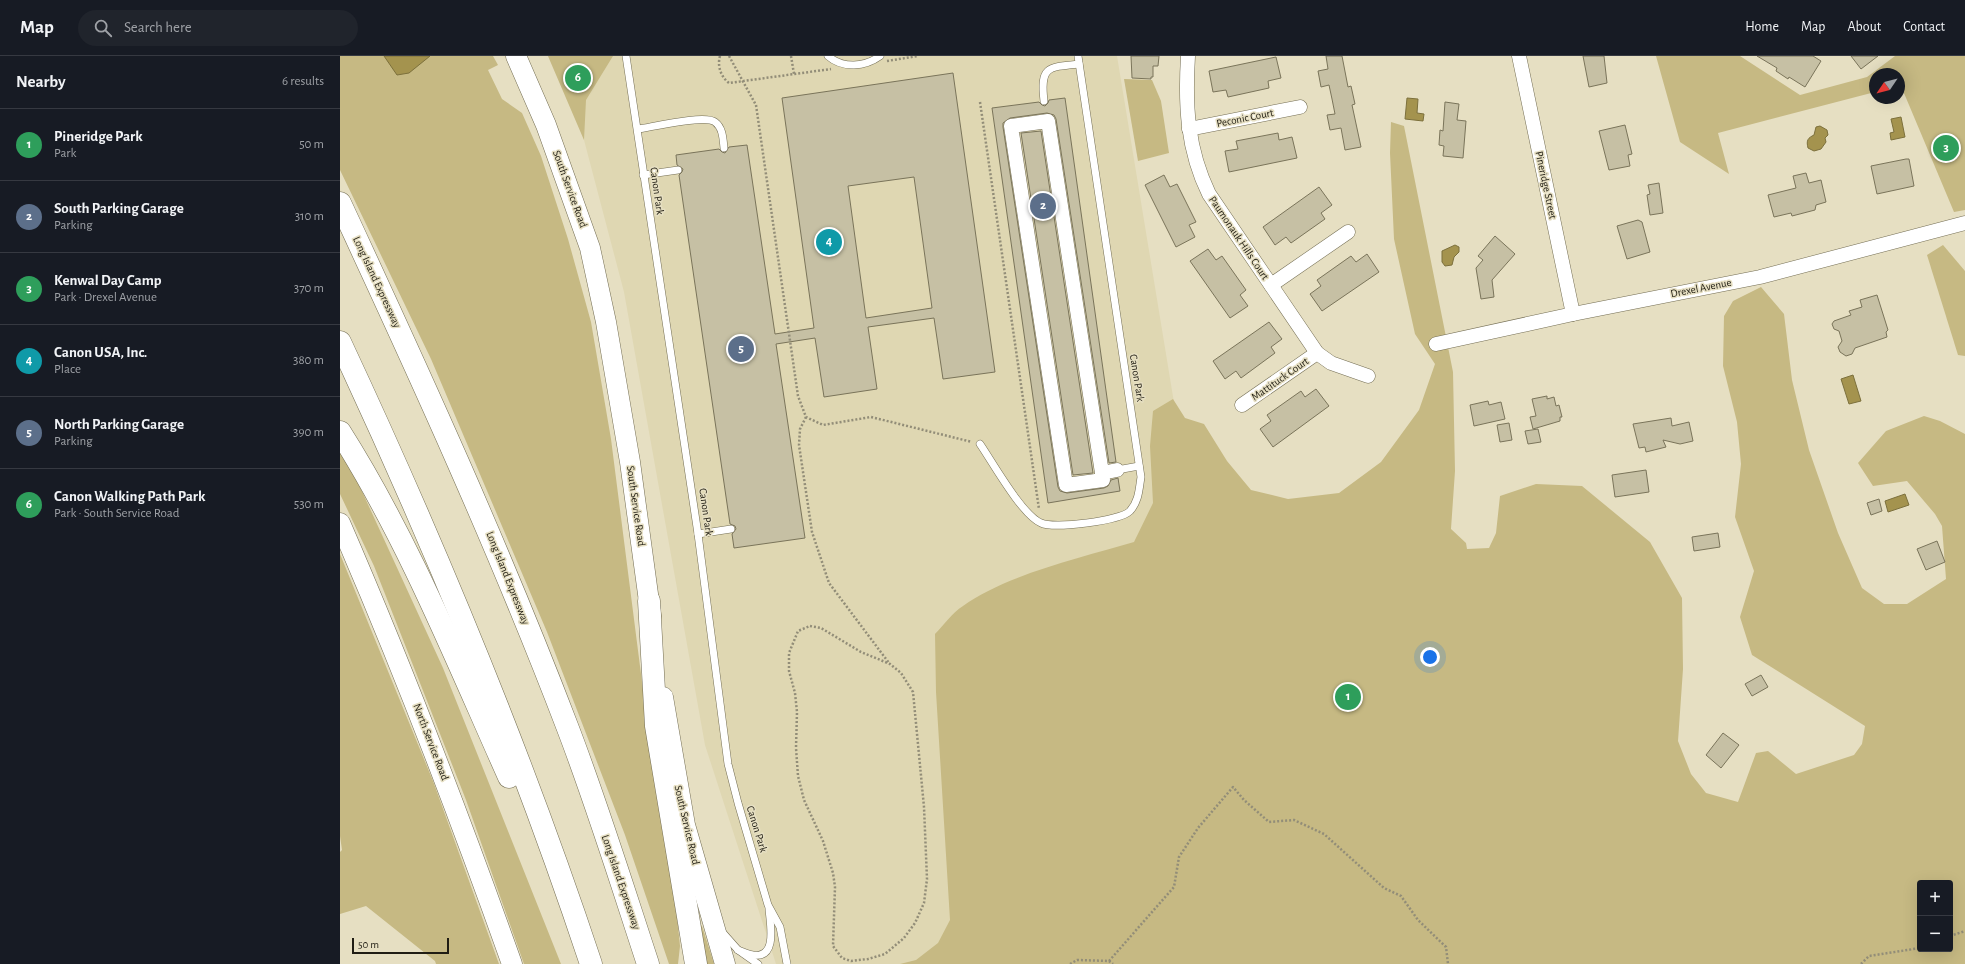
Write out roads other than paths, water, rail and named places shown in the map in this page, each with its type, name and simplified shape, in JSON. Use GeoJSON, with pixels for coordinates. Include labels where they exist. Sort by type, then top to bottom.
{"type":"FeatureCollection","features":[{"type":"Feature","properties":{"kind":"highway","name":"Long Island Expressway"},"geometry":{"type":"LineString","coordinates":[[340,203],[416,365],[492,538],[568,727],[648,964]]}},
{"type":"Feature","properties":{"kind":"highway"},"geometry":{"type":"LineString","coordinates":[[340,342],[438,561],[513,748],[591,964]]}},
{"type":"Feature","properties":{"kind":"highway"},"geometry":{"type":"LineString","coordinates":[[340,432],[365,470],[404,546],[582,938]]}},
{"type":"Feature","properties":{"kind":"highway"},"geometry":{"type":"LineString","coordinates":[[649,601],[656,726],[696,964]]}},
{"type":"Feature","properties":{"kind":"main road","name":"South Service Road"},"geometry":{"type":"LineString","coordinates":[[516,56],[546,125],[590,248],[606,322],[630,462],[665,713],[685,825],[711,918],[731,957]]}},
{"type":"Feature","properties":{"kind":"main road","name":"North Service Road"},"geometry":{"type":"LineString","coordinates":[[340,523],[420,716],[462,823],[512,964]]}},
{"type":"Feature","properties":{"kind":"street","name":"Paumonauk Hills Court"},"geometry":{"type":"LineString","coordinates":[[1188,56],[1186,94],[1189,129],[1200,174],[1209,194],[1317,353],[1331,363],[1368,376]]}},
{"type":"Feature","properties":{"kind":"street","name":"Pineridge Street"},"geometry":{"type":"LineString","coordinates":[[1519,56],[1573,314]]}},
{"type":"Feature","properties":{"kind":"street","name":"Peconic Court"},"geometry":{"type":"LineString","coordinates":[[1189,129],[1300,107]]}},
{"type":"Feature","properties":{"kind":"street"},"geometry":{"type":"LineString","coordinates":[[1048,120],[1102,473],[1103,480],[1066,485],[1011,126],[1048,120]]}},
{"type":"Feature","properties":{"kind":"street","name":"Drexel Avenue"},"geometry":{"type":"LineString","coordinates":[[1436,344],[1573,314],[1760,277],[1965,223]]}},
{"type":"Feature","properties":{"kind":"street"},"geometry":{"type":"LineString","coordinates":[[1271,285],[1348,232]]}},
{"type":"Feature","properties":{"kind":"street","name":"Mattituck Court"},"geometry":{"type":"LineString","coordinates":[[1242,405],[1317,353]]}},
{"type":"Feature","properties":{"kind":"street"},"geometry":{"type":"LineString","coordinates":[[1102,473],[1117,470]]}},
{"type":"Feature","properties":{"kind":"lane","name":"Canon Park"},"geometry":{"type":"LineString","coordinates":[[626,56],[698,534],[728,764],[768,905],[780,927],[788,964]]}},
{"type":"Feature","properties":{"kind":"lane"},"geometry":{"type":"LineString","coordinates":[[828,56],[845,65],[860,65],[872,61],[880,56]]}},
{"type":"Feature","properties":{"kind":"lane","name":"Canon Park"},"geometry":{"type":"LineString","coordinates":[[980,444],[1026,512],[1041,523],[1057,526],[1118,517],[1129,511],[1138,496],[1140,476],[1139,466],[1078,60]]}},
{"type":"Feature","properties":{"kind":"lane"},"geometry":{"type":"LineString","coordinates":[[1044,101],[1042,81],[1046,73],[1053,68],[1078,60]]}},
{"type":"Feature","properties":{"kind":"lane"},"geometry":{"type":"LineString","coordinates":[[638,129],[703,119],[714,121],[720,128],[724,148]]}},
{"type":"Feature","properties":{"kind":"lane"},"geometry":{"type":"LineString","coordinates":[[644,175],[678,170]]}},
{"type":"Feature","properties":{"kind":"lane"},"geometry":{"type":"LineString","coordinates":[[1117,470],[1139,466]]}},
{"type":"Feature","properties":{"kind":"lane"},"geometry":{"type":"LineString","coordinates":[[698,534],[731,529]]}},
{"type":"Feature","properties":{"kind":"lane"},"geometry":{"type":"LineString","coordinates":[[731,957],[761,955],[768,949],[772,937],[768,905]]}},
{"type":"Feature","properties":{"kind":"lane"},"geometry":{"type":"LineString","coordinates":[[731,957],[758,964]]}},
{"type":"Feature","properties":{"kind":"place","name":"Canon Walking Path Park"},"geometry":{"type":"Point","coordinates":[578,78]}},
{"type":"Feature","properties":{"kind":"place","name":"Kenwal Day Camp"},"geometry":{"type":"Point","coordinates":[1946,148]}},
{"type":"Feature","properties":{"kind":"place","name":"South Parking Garage"},"geometry":{"type":"Point","coordinates":[1043,206]}},
{"type":"Feature","properties":{"kind":"place","name":"Canon USA, Inc."},"geometry":{"type":"Point","coordinates":[829,242]}},
{"type":"Feature","properties":{"kind":"place","name":"North Parking Garage"},"geometry":{"type":"Point","coordinates":[741,349]}},
{"type":"Feature","properties":{"kind":"place","name":"Pineridge Park"},"geometry":{"type":"Point","coordinates":[1348,697]}}]}
